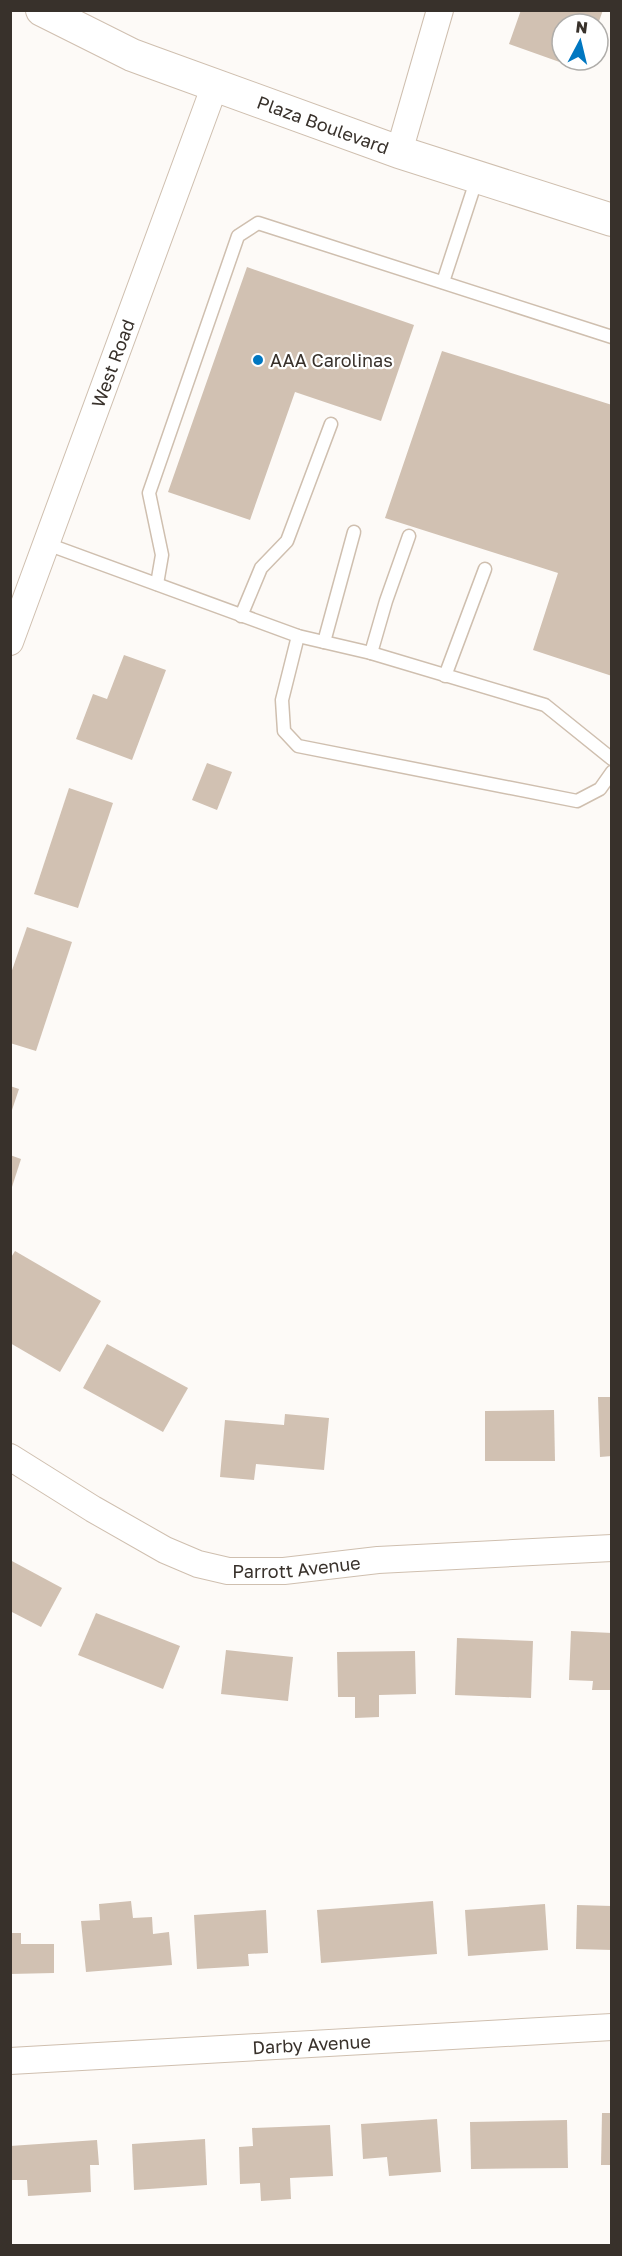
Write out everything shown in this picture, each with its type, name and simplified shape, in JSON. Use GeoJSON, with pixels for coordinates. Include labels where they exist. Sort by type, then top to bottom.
{"type":"FeatureCollection","features":[{"type":"Feature","properties":{"kind":"street","name":"Plaza Boulevard"},"geometry":{"type":"LineString","coordinates":[[42,10],[132,55],[215,86],[399,152],[612,220]]}},
{"type":"Feature","properties":{"kind":"street"},"geometry":{"type":"LineString","coordinates":[[399,152],[440,10]]}},
{"type":"Feature","properties":{"kind":"street","name":"West Road"},"geometry":{"type":"LineString","coordinates":[[10,642],[215,86]]}},
{"type":"Feature","properties":{"kind":"street","name":"Parrott Avenue"},"geometry":{"type":"LineString","coordinates":[[10,1457],[93,1509],[165,1550],[198,1564],[228,1571],[284,1571],[378,1560],[612,1548]]}},
{"type":"Feature","properties":{"kind":"street","name":"Darby Avenue"},"geometry":{"type":"LineString","coordinates":[[10,2061],[612,2027]]}},
{"type":"Feature","properties":{"kind":"lane"},"geometry":{"type":"LineString","coordinates":[[443,282],[477,177]]}},
{"type":"Feature","properties":{"kind":"lane"},"geometry":{"type":"LineString","coordinates":[[157,584],[162,555],[149,493],[238,236],[258,223],[612,337]]}},
{"type":"Feature","properties":{"kind":"lane"},"geometry":{"type":"LineString","coordinates":[[241,616],[261,568],[287,541],[331,424]]}},
{"type":"Feature","properties":{"kind":"lane"},"geometry":{"type":"LineString","coordinates":[[324,642],[354,532]]}},
{"type":"Feature","properties":{"kind":"lane"},"geometry":{"type":"LineString","coordinates":[[371,653],[409,536]]}},
{"type":"Feature","properties":{"kind":"lane"},"geometry":{"type":"LineString","coordinates":[[47,544],[298,636],[371,653],[545,705],[612,759]]}},
{"type":"Feature","properties":{"kind":"lane"},"geometry":{"type":"LineString","coordinates":[[445,676],[485,569]]}},
{"type":"Feature","properties":{"kind":"lane"},"geometry":{"type":"LineString","coordinates":[[298,636],[282,700],[284,731],[298,746],[577,801],[600,789],[612,772]]}},
{"type":"Feature","properties":{"kind":"building"},"geometry":{"type":"Polygon","coordinates":[[[521,10],[603,10],[602,12],[550,12],[550,59],[509,44],[521,10]]]}},
{"type":"Feature","properties":{"kind":"building"},"geometry":{"type":"Polygon","coordinates":[[[247,267],[414,325],[381,421],[295,392],[250,520],[168,492],[247,267]]]}},
{"type":"Feature","properties":{"kind":"building"},"geometry":{"type":"Polygon","coordinates":[[[442,351],[612,405],[612,676],[533,650],[558,573],[385,518],[442,351]]]}},
{"type":"Feature","properties":{"kind":"building"},"geometry":{"type":"Polygon","coordinates":[[[124,655],[166,670],[132,760],[76,739],[93,694],[107,699],[124,655]]]}},
{"type":"Feature","properties":{"kind":"building"},"geometry":{"type":"Polygon","coordinates":[[[207,763],[232,772],[217,810],[192,800],[207,763]]]}},
{"type":"Feature","properties":{"kind":"building"},"geometry":{"type":"Polygon","coordinates":[[[69,788],[113,803],[78,908],[34,894],[69,788]]]}},
{"type":"Feature","properties":{"kind":"building"},"geometry":{"type":"Polygon","coordinates":[[[27,927],[72,942],[36,1051],[10,1043],[10,976],[27,927]]]}},
{"type":"Feature","properties":{"kind":"building"},"geometry":{"type":"Polygon","coordinates":[[[10,1086],[19,1089],[11,1113],[10,1113],[10,1086]]]}},
{"type":"Feature","properties":{"kind":"building"},"geometry":{"type":"Polygon","coordinates":[[[10,1155],[21,1159],[11,1190],[10,1190],[10,1155]]]}},
{"type":"Feature","properties":{"kind":"building"},"geometry":{"type":"Polygon","coordinates":[[[15,1251],[101,1301],[60,1372],[10,1343],[10,1259],[15,1251]]]}},
{"type":"Feature","properties":{"kind":"building"},"geometry":{"type":"Polygon","coordinates":[[[107,1344],[188,1388],[163,1432],[83,1388],[107,1344]]]}},
{"type":"Feature","properties":{"kind":"building"},"geometry":{"type":"Polygon","coordinates":[[[598,1397],[612,1397],[612,1456],[600,1457],[598,1397]]]}},
{"type":"Feature","properties":{"kind":"building"},"geometry":{"type":"Polygon","coordinates":[[[554,1410],[555,1461],[485,1461],[485,1411],[554,1410]]]}},
{"type":"Feature","properties":{"kind":"building"},"geometry":{"type":"Polygon","coordinates":[[[285,1414],[329,1418],[324,1470],[256,1464],[254,1480],[220,1477],[225,1420],[284,1425],[285,1414]]]}},
{"type":"Feature","properties":{"kind":"building"},"geometry":{"type":"Polygon","coordinates":[[[10,1560],[62,1588],[41,1627],[10,1611],[10,1560]]]}},
{"type":"Feature","properties":{"kind":"building"},"geometry":{"type":"Polygon","coordinates":[[[96,1613],[180,1646],[163,1689],[78,1655],[96,1613]]]}},
{"type":"Feature","properties":{"kind":"building"},"geometry":{"type":"Polygon","coordinates":[[[571,1631],[612,1633],[612,1690],[592,1690],[593,1681],[569,1680],[571,1631]]]}},
{"type":"Feature","properties":{"kind":"building"},"geometry":{"type":"Polygon","coordinates":[[[457,1638],[533,1641],[531,1698],[455,1695],[457,1638]]]}},
{"type":"Feature","properties":{"kind":"building"},"geometry":{"type":"Polygon","coordinates":[[[226,1650],[293,1657],[288,1701],[221,1694],[226,1650]]]}},
{"type":"Feature","properties":{"kind":"building"},"geometry":{"type":"Polygon","coordinates":[[[415,1651],[416,1694],[379,1695],[379,1717],[355,1718],[355,1697],[338,1697],[337,1652],[415,1651]]]}},
{"type":"Feature","properties":{"kind":"building"},"geometry":{"type":"Polygon","coordinates":[[[131,1901],[133,1918],[152,1917],[153,1934],[169,1932],[172,1965],[86,1972],[81,1921],[100,1920],[99,1904],[131,1901]]]}},
{"type":"Feature","properties":{"kind":"building"},"geometry":{"type":"Polygon","coordinates":[[[433,1901],[437,1954],[321,1963],[317,1910],[433,1901]]]}},
{"type":"Feature","properties":{"kind":"building"},"geometry":{"type":"Polygon","coordinates":[[[545,1904],[548,1950],[468,1956],[465,1910],[545,1904]]]}},
{"type":"Feature","properties":{"kind":"building"},"geometry":{"type":"Polygon","coordinates":[[[577,1905],[612,1906],[612,1950],[576,1949],[577,1905]]]}},
{"type":"Feature","properties":{"kind":"building"},"geometry":{"type":"Polygon","coordinates":[[[266,1910],[268,1953],[248,1954],[249,1966],[197,1969],[194,1915],[266,1910]]]}},
{"type":"Feature","properties":{"kind":"building"},"geometry":{"type":"Polygon","coordinates":[[[10,1933],[21,1933],[21,1944],[54,1944],[54,1973],[10,1974],[10,1933]]]}},
{"type":"Feature","properties":{"kind":"building"},"geometry":{"type":"Polygon","coordinates":[[[602,2113],[612,2113],[612,2165],[601,2165],[602,2113]]]}},
{"type":"Feature","properties":{"kind":"building"},"geometry":{"type":"Polygon","coordinates":[[[437,2119],[441,2172],[389,2176],[387,2157],[363,2159],[361,2124],[437,2119]]]}},
{"type":"Feature","properties":{"kind":"building"},"geometry":{"type":"Polygon","coordinates":[[[567,2120],[568,2168],[471,2169],[470,2122],[567,2120]]]}},
{"type":"Feature","properties":{"kind":"building"},"geometry":{"type":"Polygon","coordinates":[[[330,2125],[333,2176],[290,2178],[291,2199],[261,2201],[260,2183],[240,2184],[239,2147],[253,2146],[252,2128],[330,2125]]]}},
{"type":"Feature","properties":{"kind":"building"},"geometry":{"type":"Polygon","coordinates":[[[205,2139],[207,2185],[134,2190],[132,2144],[205,2139]]]}},
{"type":"Feature","properties":{"kind":"building"},"geometry":{"type":"Polygon","coordinates":[[[97,2140],[99,2165],[90,2165],[91,2192],[28,2196],[27,2180],[10,2180],[10,2146],[97,2140]]]}},
{"type":"Feature","properties":{"kind":"place","name":"AAA Carolinas"},"geometry":{"type":"Point","coordinates":[258,360]}}]}
